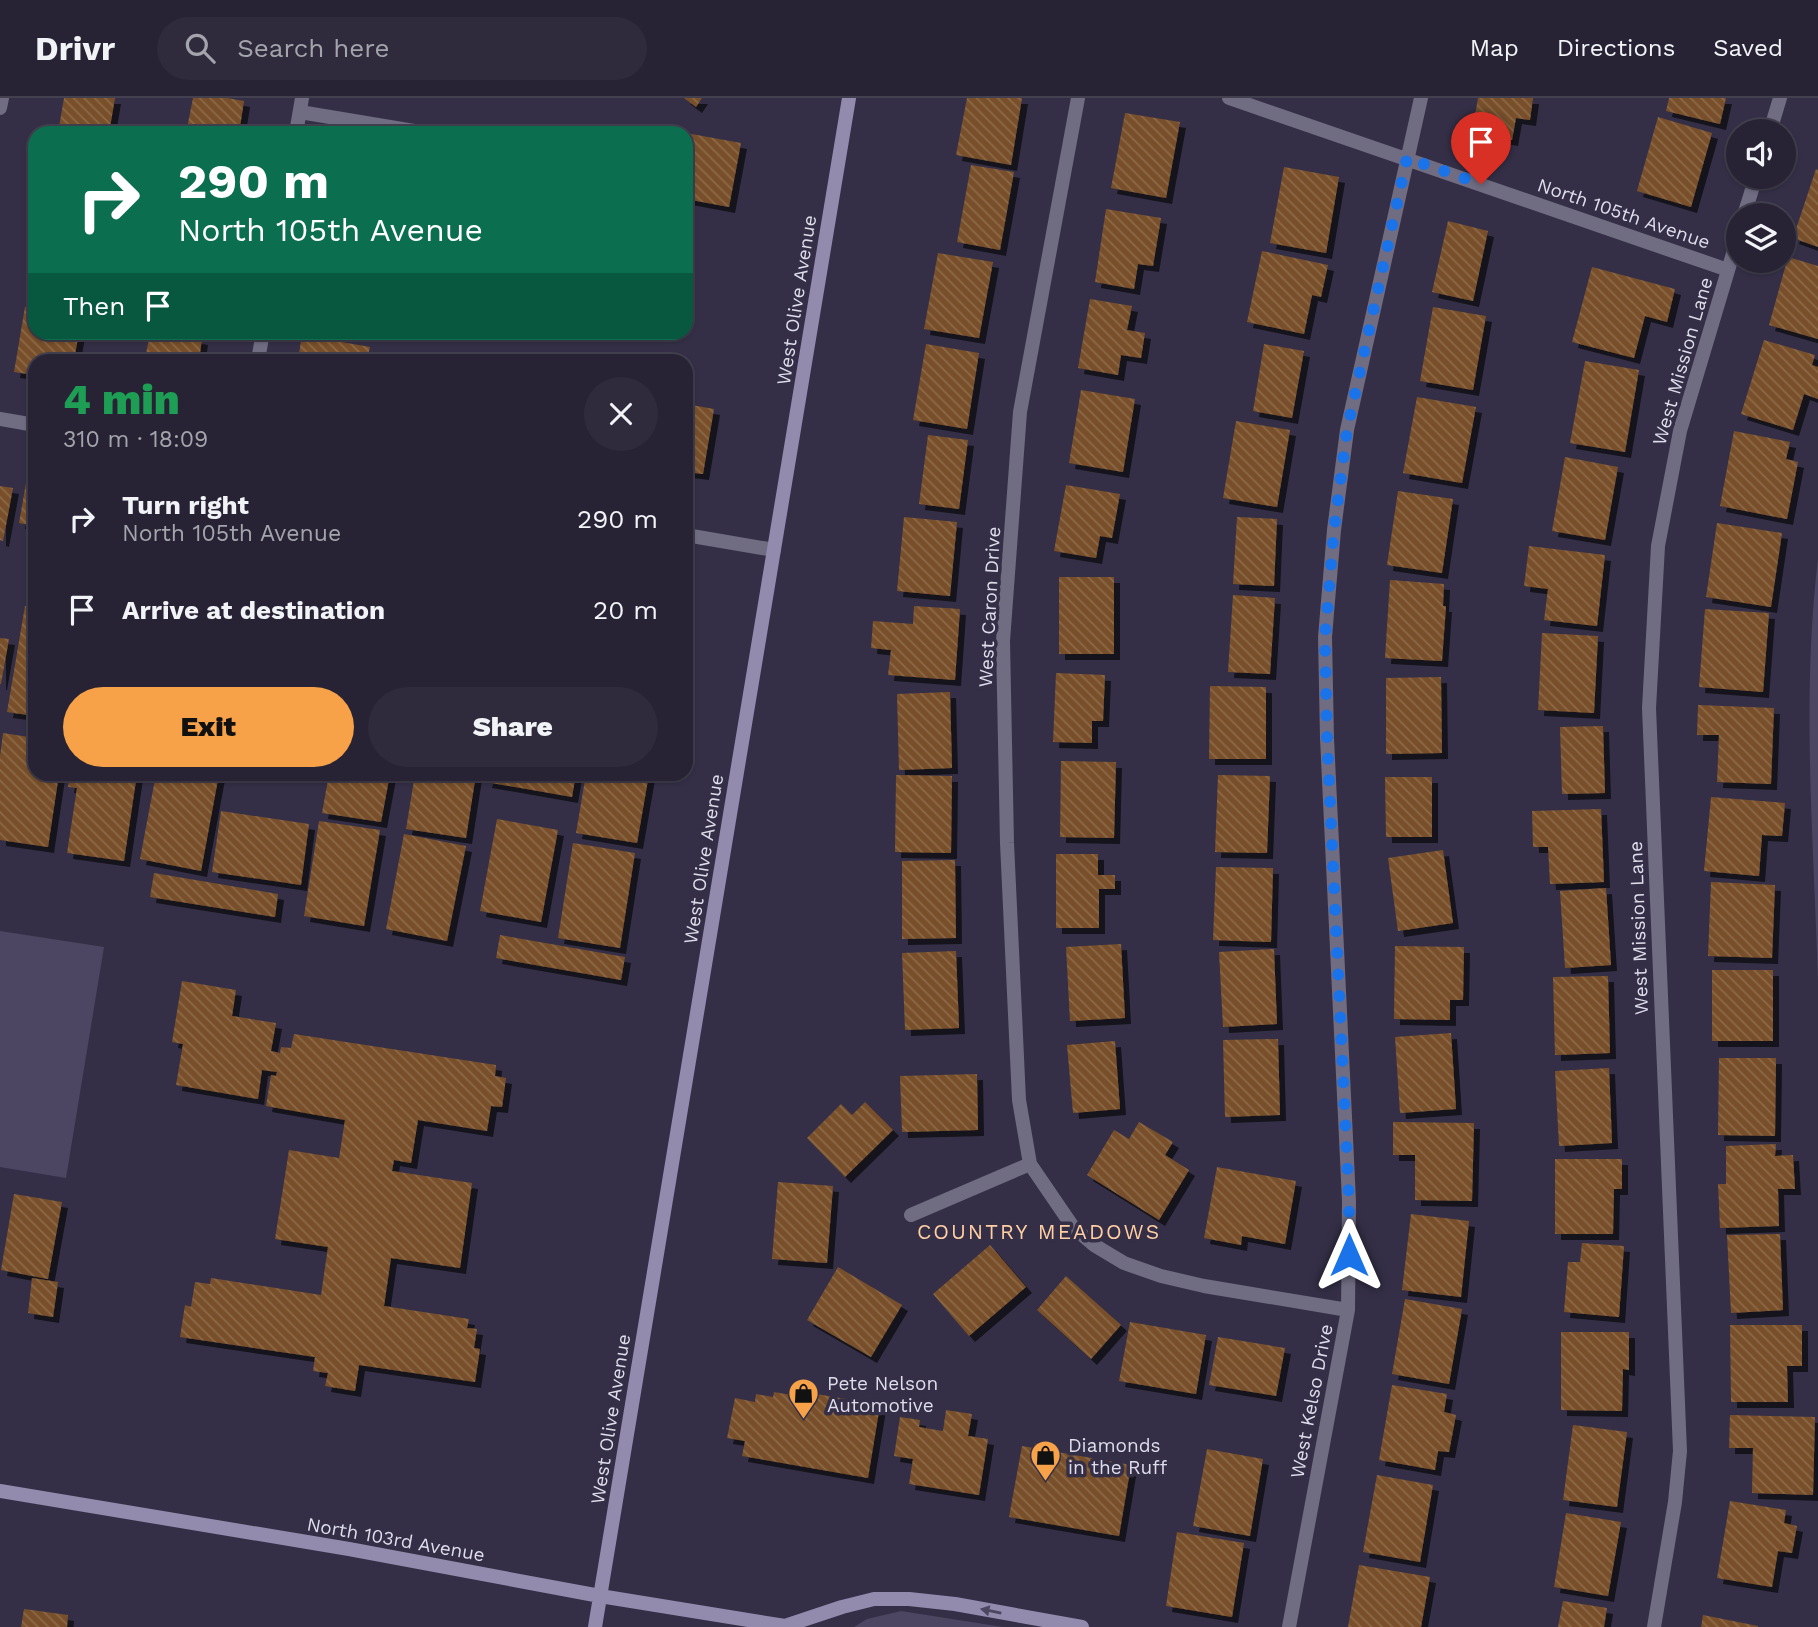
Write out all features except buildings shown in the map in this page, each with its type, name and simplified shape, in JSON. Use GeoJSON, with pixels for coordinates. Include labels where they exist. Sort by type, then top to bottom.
{"type":"FeatureCollection","features":[{"type":"Feature","properties":{"kind":"main road","name":"West Olive Avenue"},"geometry":{"type":"LineString","coordinates":[[595,1627],[849,98]]}},
{"type":"Feature","properties":{"kind":"main road","name":"North 103rd Avenue"},"geometry":{"type":"LineString","coordinates":[[0,1491],[785,1626],[842,1606],[874,1599],[909,1599],[955,1604],[1082,1627]]}},
{"type":"Feature","properties":{"kind":"street"},"geometry":{"type":"LineString","coordinates":[[0,108],[2,98]]}},
{"type":"Feature","properties":{"kind":"street","name":"West Caron Drive"},"geometry":{"type":"LineString","coordinates":[[1078,98],[1020,412],[1003,641],[1007,843],[1019,1100],[1030,1164],[1073,1227],[1094,1245],[1124,1263],[1161,1276],[1204,1286],[1348,1310]]}},
{"type":"Feature","properties":{"kind":"street","name":"North 105th Avenue"},"geometry":{"type":"LineString","coordinates":[[1229,98],[1726,269]]}},
{"type":"Feature","properties":{"kind":"street","name":"West Kelso Drive"},"geometry":{"type":"LineString","coordinates":[[1289,1627],[1348,1310],[1349,1201],[1327,738],[1325,637],[1334,530],[1347,430],[1421,98]]}},
{"type":"Feature","properties":{"kind":"street"},"geometry":{"type":"LineString","coordinates":[[1774,119],[1780,98]]}},
{"type":"Feature","properties":{"kind":"street"},"geometry":{"type":"LineString","coordinates":[[297,126],[301,105],[395,126]]}},
{"type":"Feature","properties":{"kind":"street","name":"West Mission Lane"},"geometry":{"type":"LineString","coordinates":[[1654,1627],[1671,1527],[1680,1451],[1650,736],[1651,627],[1658,546],[1681,431],[1727,273]]}},
{"type":"Feature","properties":{"kind":"street"},"geometry":{"type":"LineString","coordinates":[[0,419],[28,424]]}},
{"type":"Feature","properties":{"kind":"street"},"geometry":{"type":"LineString","coordinates":[[693,536],[774,550]]}},
{"type":"Feature","properties":{"kind":"street"},"geometry":{"type":"LineString","coordinates":[[911,1215],[1030,1164]]}},
{"type":"Feature","properties":{"kind":"shaded area"},"geometry":{"type":"Polygon","coordinates":[[[1818,559],[1818,982],[1809,717],[1818,559]]]}},
{"type":"Feature","properties":{"kind":"shaded area"},"geometry":{"type":"Polygon","coordinates":[[[0,931],[104,947],[66,1178],[0,1167],[0,931]]]}},
{"type":"Feature","properties":{"kind":"shaded area"},"geometry":{"type":"Polygon","coordinates":[[[901,1611],[1003,1627],[854,1627],[867,1619],[901,1611]]]}},
{"type":"Feature","properties":{"kind":"place","name":"Pete Nelson Automotive"},"geometry":{"type":"Point","coordinates":[804,1421]}},
{"type":"Feature","properties":{"kind":"place","name":"Diamonds in the Ruff"},"geometry":{"type":"Point","coordinates":[1045,1483]}},
{"type":"Feature","properties":{"kind":"district","name":"COUNTRY MEADOWS"},"geometry":{"type":"Point","coordinates":[1039,1232]}},
{"type":"Feature","properties":{"kind":"route"},"geometry":{"type":"LineString","coordinates":[[1349,1255],[1349,1201],[1327,738],[1325,637],[1334,530],[1347,430],[1407,158],[1481,184]]}}]}
